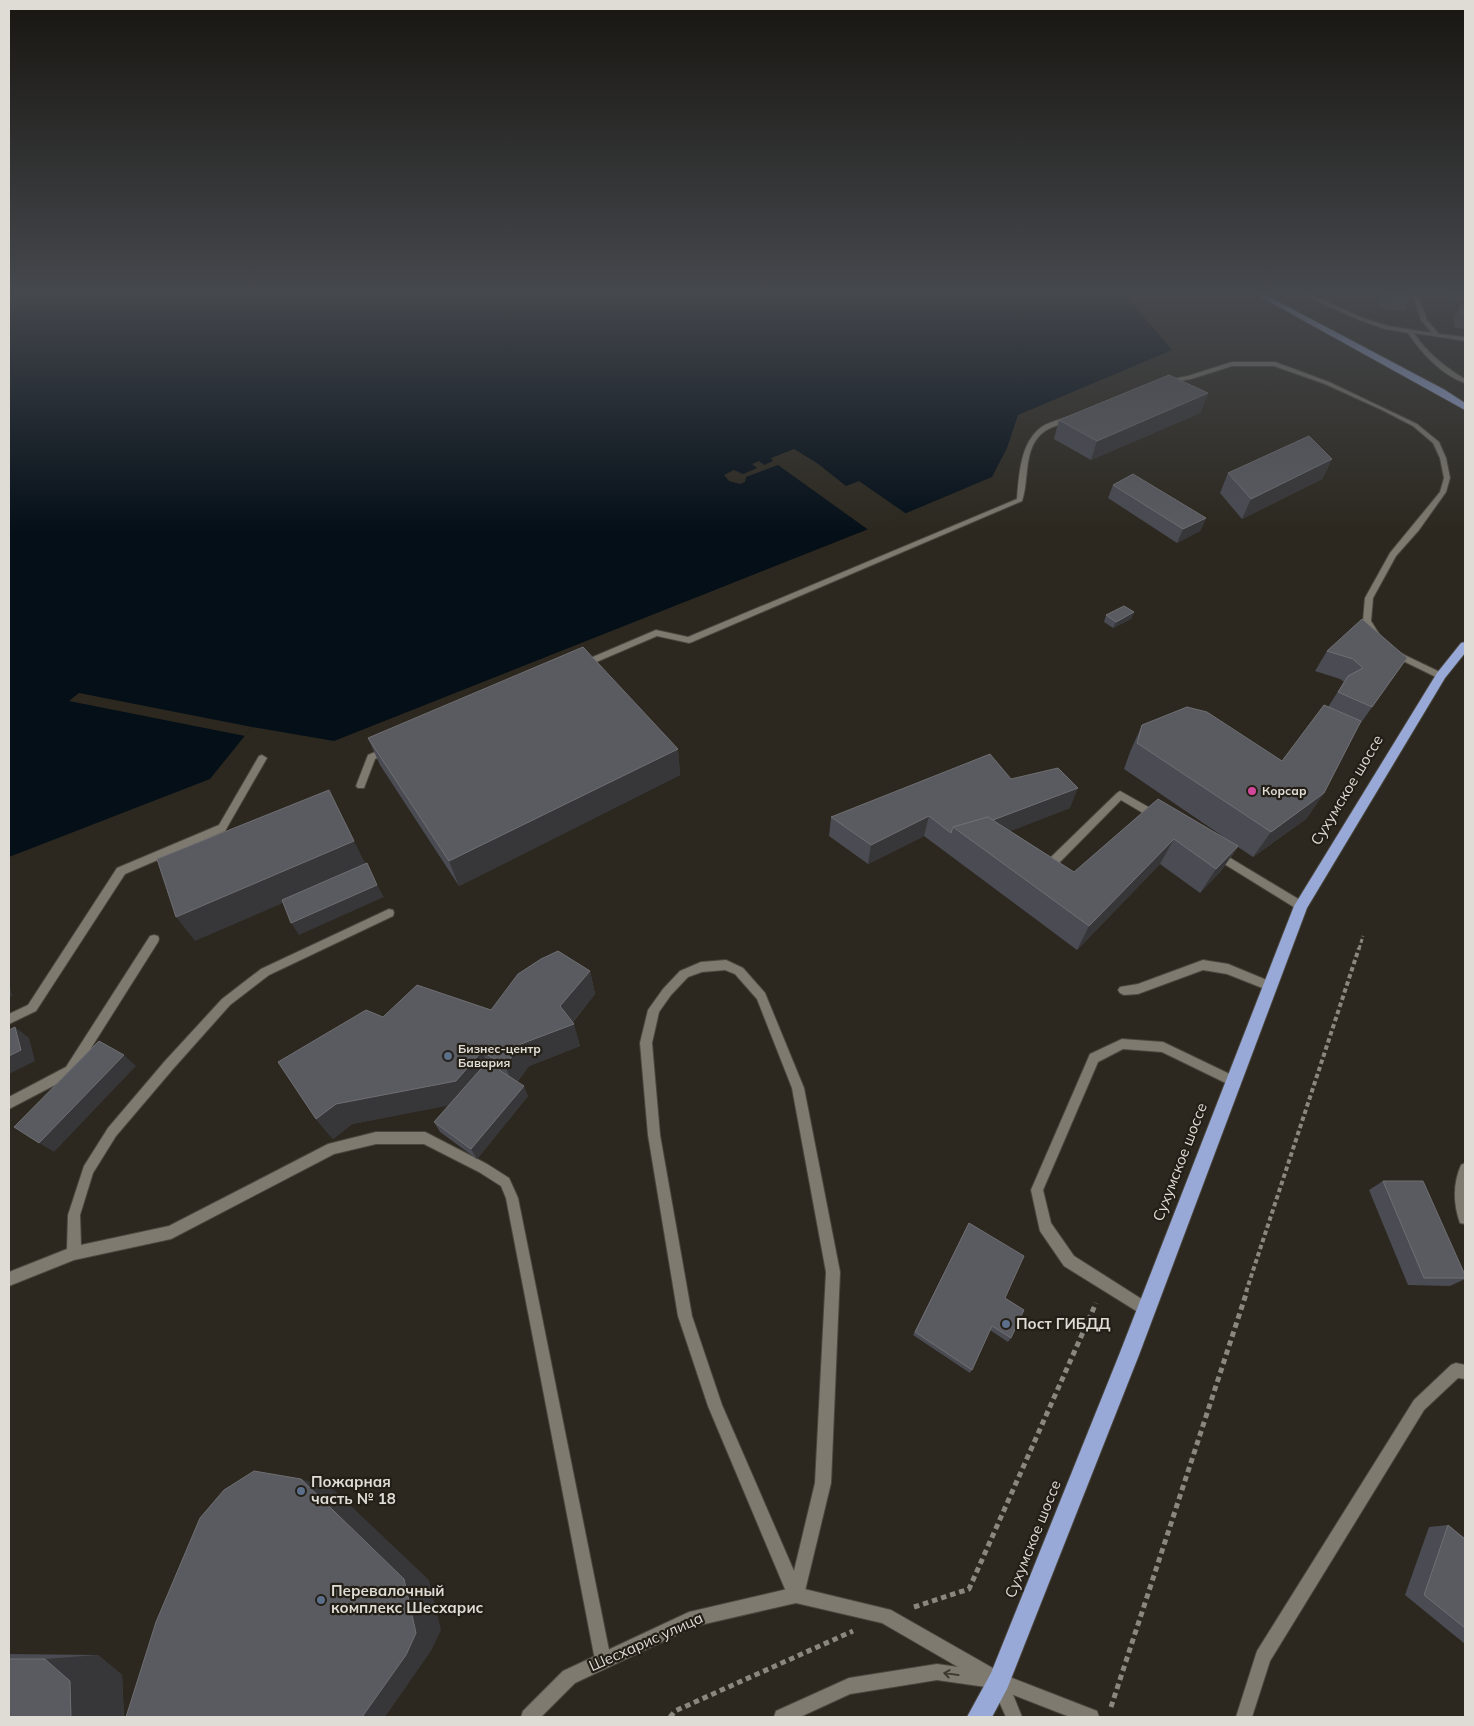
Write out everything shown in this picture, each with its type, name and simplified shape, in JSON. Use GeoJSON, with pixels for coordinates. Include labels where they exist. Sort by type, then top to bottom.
{"type":"FeatureCollection","features":[{"type":"Feature","properties":{"kind":"highway"},"geometry":{"type":"LineString","coordinates":[[1406,373],[1465,407]]}},
{"type":"Feature","properties":{"kind":"highway","name":"Сухумское шоссе"},"geometry":{"type":"LineString","coordinates":[[979,1717],[999,1681],[1146,1310],[1301,906],[1441,676],[1465,646]]}},
{"type":"Feature","properties":{"kind":"street"},"geometry":{"type":"LineString","coordinates":[[1157,383],[1189,378],[1206,373]]}},
{"type":"Feature","properties":{"kind":"street"},"geometry":{"type":"LineString","coordinates":[[1298,373],[1327,383],[1416,425],[1436,442],[1443,458],[1448,478],[1443,492],[1393,555],[1370,598],[1367,621],[1378,640],[1393,653],[1441,676]]}},
{"type":"Feature","properties":{"kind":"street"},"geometry":{"type":"LineString","coordinates":[[1453,373],[1465,381]]}},
{"type":"Feature","properties":{"kind":"street"},"geometry":{"type":"LineString","coordinates":[[576,668],[656,633],[690,640],[1020,500],[1025,457],[1034,441],[1041,431],[1078,415]]}},
{"type":"Feature","properties":{"kind":"street"},"geometry":{"type":"LineString","coordinates":[[361,786],[370,757],[397,745]]}},
{"type":"Feature","properties":{"kind":"street"},"geometry":{"type":"LineString","coordinates":[[9,1020],[32,1008],[121,871],[222,828],[262,758]]}},
{"type":"Feature","properties":{"kind":"street"},"geometry":{"type":"LineString","coordinates":[[1053,862],[1120,795],[1161,820]]}},
{"type":"Feature","properties":{"kind":"street"},"geometry":{"type":"LineString","coordinates":[[1211,850],[1301,906]]}},
{"type":"Feature","properties":{"kind":"street"},"geometry":{"type":"LineString","coordinates":[[74,1253],[74,1215],[88,1170],[112,1132],[226,1002],[265,972],[389,913]]}},
{"type":"Feature","properties":{"kind":"street"},"geometry":{"type":"LineString","coordinates":[[9,1103],[70,1072],[154,939]]}},
{"type":"Feature","properties":{"kind":"street"},"geometry":{"type":"LineString","coordinates":[[1124,990],[1138,989],[1203,964],[1228,969],[1270,986]]}},
{"type":"Feature","properties":{"kind":"street"},"geometry":{"type":"LineString","coordinates":[[726,965],[739,971],[761,996],[798,1088],[833,1272],[823,1483],[796,1595],[715,1406],[685,1316],[654,1135],[646,1043],[654,1010],[667,992],[684,974],[701,967],[726,965]]}},
{"type":"Feature","properties":{"kind":"street"},"geometry":{"type":"LineString","coordinates":[[1146,1310],[1069,1261],[1046,1226],[1037,1190],[1094,1058],[1122,1044],[1163,1047],[1234,1082]]}},
{"type":"Feature","properties":{"kind":"street"},"geometry":{"type":"LineString","coordinates":[[9,1279],[74,1253],[171,1232],[332,1148],[376,1138],[425,1138],[483,1168],[505,1182],[512,1198],[603,1660]]}},
{"type":"Feature","properties":{"kind":"street"},"geometry":{"type":"LineString","coordinates":[[1465,1169],[1460,1189],[1465,1218]]}},
{"type":"Feature","properties":{"kind":"street"},"geometry":{"type":"LineString","coordinates":[[1244,1717],[1263,1657],[1419,1405],[1456,1370],[1465,1372]]}},
{"type":"Feature","properties":{"kind":"street","name":"Шесхарис улица"},"geometry":{"type":"LineString","coordinates":[[529,1717],[569,1677],[603,1660],[695,1618],[796,1595],[885,1616],[999,1681]]}},
{"type":"Feature","properties":{"kind":"street"},"geometry":{"type":"LineString","coordinates":[[782,1717],[850,1686],[937,1672],[999,1681],[1091,1717]]}},
{"type":"Feature","properties":{"kind":"street"},"geometry":{"type":"LineString","coordinates":[[999,1681],[1014,1717]]}},
{"type":"Feature","properties":{"kind":"path"},"geometry":{"type":"LineString","coordinates":[[1108,1717],[1363,936]]}},
{"type":"Feature","properties":{"kind":"path"},"geometry":{"type":"LineString","coordinates":[[670,1717],[675,1711],[885,1616],[969,1590],[1104,1284]]}},
{"type":"Feature","properties":{"kind":"shaded area"},"geometry":{"type":"Polygon","coordinates":[[[9,373],[1119,373],[1018,415],[1007,448],[992,477],[866,530],[334,741],[252,727],[210,779],[9,857],[9,373]]]}},
{"type":"Feature","properties":{"kind":"pier"},"geometry":{"type":"Polygon","coordinates":[[[794,449],[817,463],[846,486],[859,481],[908,515],[870,531],[778,465],[746,477],[745,482],[740,484],[729,481],[724,475],[734,470],[743,474],[757,468],[752,464],[759,461],[764,465],[773,461],[771,458],[794,449]]]}},
{"type":"Feature","properties":{"kind":"pier"},"geometry":{"type":"Polygon","coordinates":[[[79,693],[252,727],[245,736],[69,701],[79,693]]]}},
{"type":"Feature","properties":{"kind":"building"},"geometry":{"type":"Polygon","coordinates":[[[1169,375],[1208,393],[1097,441],[1059,420],[1169,375]]]}},
{"type":"Feature","properties":{"kind":"building"},"geometry":{"type":"Polygon","coordinates":[[[1309,436],[1332,459],[1251,499],[1228,473],[1309,436]]]}},
{"type":"Feature","properties":{"kind":"building"},"geometry":{"type":"Polygon","coordinates":[[[1133,474],[1206,518],[1183,529],[1113,485],[1133,474]]]}},
{"type":"Feature","properties":{"kind":"building"},"geometry":{"type":"Polygon","coordinates":[[[1124,606],[1134,612],[1116,622],[1106,615],[1124,606]]]}},
{"type":"Feature","properties":{"kind":"building"},"geometry":{"type":"Polygon","coordinates":[[[1362,619],[1407,658],[1372,707],[1338,692],[1348,676],[1363,668],[1353,659],[1327,651],[1362,619]]]}},
{"type":"Feature","properties":{"kind":"building"},"geometry":{"type":"Polygon","coordinates":[[[583,647],[678,749],[449,861],[368,738],[583,647]]]}},
{"type":"Feature","properties":{"kind":"building"},"geometry":{"type":"Polygon","coordinates":[[[1324,705],[1361,721],[1324,793],[1271,832],[1137,743],[1142,725],[1187,707],[1207,712],[1282,761],[1324,705]]]}},
{"type":"Feature","properties":{"kind":"building"},"geometry":{"type":"Polygon","coordinates":[[[990,754],[1011,779],[1058,768],[1078,788],[993,820],[988,817],[953,827],[951,833],[929,816],[871,845],[831,817],[990,754]]]}},
{"type":"Feature","properties":{"kind":"building"},"geometry":{"type":"Polygon","coordinates":[[[329,790],[354,841],[176,917],[157,859],[329,790]]]}},
{"type":"Feature","properties":{"kind":"building"},"geometry":{"type":"Polygon","coordinates":[[[1158,799],[1238,846],[1216,869],[1174,839],[1089,926],[953,827],[988,817],[1074,872],[1158,799]]]}},
{"type":"Feature","properties":{"kind":"building"},"geometry":{"type":"Polygon","coordinates":[[[367,863],[377,885],[291,923],[282,900],[367,863]]]}},
{"type":"Feature","properties":{"kind":"building","name":"Бизнес-центр Бавария"},"geometry":{"type":"Polygon","coordinates":[[[558,951],[590,971],[560,1006],[574,1024],[521,1044],[505,1066],[482,1051],[456,1081],[336,1104],[316,1119],[278,1062],[366,1010],[383,1017],[417,985],[491,1010],[518,974],[541,959],[558,951]]]}},
{"type":"Feature","properties":{"kind":"building"},"geometry":{"type":"Polygon","coordinates":[[[15,1027],[21,1050],[9,1056],[9,1030],[15,1027]]]}},
{"type":"Feature","properties":{"kind":"building"},"geometry":{"type":"Polygon","coordinates":[[[99,1041],[124,1055],[39,1143],[14,1127],[99,1041]]]}},
{"type":"Feature","properties":{"kind":"building"},"geometry":{"type":"Polygon","coordinates":[[[487,1062],[524,1086],[471,1149],[434,1122],[487,1062]]]}},
{"type":"Feature","properties":{"kind":"building"},"geometry":{"type":"Polygon","coordinates":[[[1383,1181],[1423,1181],[1465,1278],[1424,1278],[1383,1181]]]}},
{"type":"Feature","properties":{"kind":"building"},"geometry":{"type":"Polygon","coordinates":[[[969,1223],[1024,1256],[1005,1298],[1024,1310],[1011,1338],[992,1326],[972,1370],[915,1332],[969,1223]]]}},
{"type":"Feature","properties":{"kind":"building","name":"Перевалочный комплекс Шесхарис"},"geometry":{"type":"Polygon","coordinates":[[[254,1471],[301,1479],[404,1579],[416,1633],[406,1655],[362,1717],[126,1717],[156,1622],[200,1518],[224,1490],[254,1471]]]}},
{"type":"Feature","properties":{"kind":"building"},"geometry":{"type":"Polygon","coordinates":[[[1448,1525],[1465,1539],[1465,1628],[1424,1595],[1448,1525]]]}},
{"type":"Feature","properties":{"kind":"building"},"geometry":{"type":"Polygon","coordinates":[[[9,1659],[45,1659],[70,1681],[71,1717],[9,1717],[9,1659]]]}},
{"type":"Feature","properties":{"kind":"place","name":"Корсар"},"geometry":{"type":"Point","coordinates":[1252,791]}},
{"type":"Feature","properties":{"kind":"place","name":"Бизнес-центр Бавария"},"geometry":{"type":"Point","coordinates":[448,1056]}},
{"type":"Feature","properties":{"kind":"place","name":"Пост ГИБДД"},"geometry":{"type":"Point","coordinates":[1006,1324]}},
{"type":"Feature","properties":{"kind":"place","name":"Пожарная часть № 18"},"geometry":{"type":"Point","coordinates":[301,1491]}},
{"type":"Feature","properties":{"kind":"place","name":"Перевалочный комплекс Шесхарис"},"geometry":{"type":"Point","coordinates":[321,1600]}}]}
